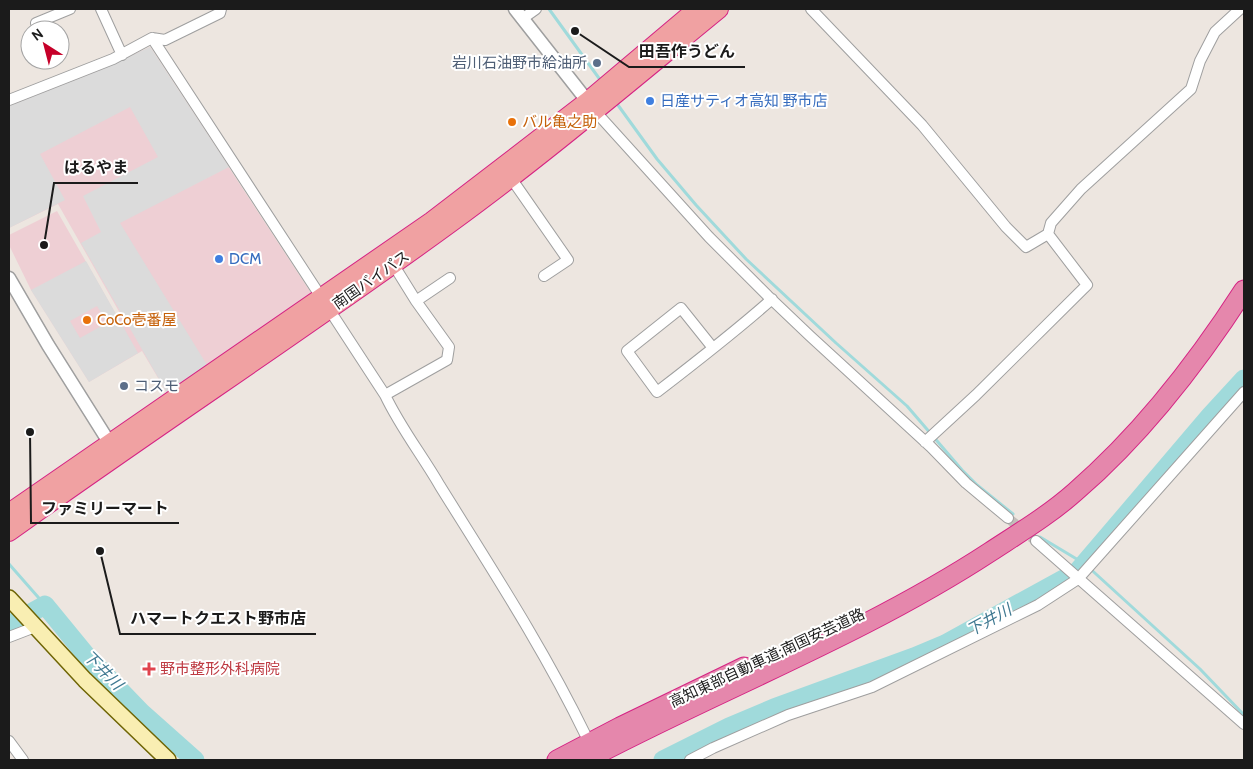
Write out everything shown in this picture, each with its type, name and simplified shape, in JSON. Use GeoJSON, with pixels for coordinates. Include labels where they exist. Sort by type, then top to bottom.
{"type":"FeatureCollection","features":[{"type":"Feature","properties":{"kind":"highway","name":"南国バイパス"},"geometry":{"type":"LineString","coordinates":[[326,303],[393,264],[511,178],[697,9]]}},
{"type":"Feature","properties":{"kind":"highway","name":"南国バイパス"},"geometry":{"type":"LineString","coordinates":[[9,513],[113,448],[326,303],[432,221],[591,106],[719,9]]}},
{"type":"Feature","properties":{"kind":"highway","name":"高知東部自動車道;南国安芸道路"},"geometry":{"type":"LineString","coordinates":[[586,760],[678,713],[868,623],[924,593],[1051,511],[1112,458],[1150,416],[1188,370],[1244,290]]}},
{"type":"Feature","properties":{"kind":"highway","name":"南国バイパス"},"geometry":{"type":"LineString","coordinates":[[9,532],[113,448]]}},
{"type":"Feature","properties":{"kind":"highway","name":"高知東部自動車道;南国安芸道路"},"geometry":{"type":"LineString","coordinates":[[557,760],[712,682],[979,559]]}},
{"type":"Feature","properties":{"kind":"main road"},"geometry":{"type":"LineString","coordinates":[[9,598],[84,680],[168,760]]}},
{"type":"Feature","properties":{"kind":"street"},"geometry":{"type":"LineString","coordinates":[[43,20],[70,9]]}},
{"type":"Feature","properties":{"kind":"street"},"geometry":{"type":"LineString","coordinates":[[101,9],[122,54]]}},
{"type":"Feature","properties":{"kind":"street"},"geometry":{"type":"LineString","coordinates":[[9,100],[122,54],[152,38],[165,40],[220,14],[220,9]]}},
{"type":"Feature","properties":{"kind":"street"},"geometry":{"type":"LineString","coordinates":[[536,9],[518,14],[591,106],[712,240],[772,300],[926,442],[966,483],[1008,518]]}},
{"type":"Feature","properties":{"kind":"street"},"geometry":{"type":"LineString","coordinates":[[810,9],[922,125],[1006,227],[1026,247],[1048,234],[1051,223],[1081,189],[1191,89],[1200,61],[1215,32],[1240,9]]}},
{"type":"Feature","properties":{"kind":"street"},"geometry":{"type":"LineString","coordinates":[[152,38],[385,395],[396,417],[424,458],[545,657],[586,736]]}},
{"type":"Feature","properties":{"kind":"street"},"geometry":{"type":"LineString","coordinates":[[511,178],[568,260],[544,276]]}},
{"type":"Feature","properties":{"kind":"street"},"geometry":{"type":"LineString","coordinates":[[926,442],[1087,285],[1048,234]]}},
{"type":"Feature","properties":{"kind":"street"},"geometry":{"type":"LineString","coordinates":[[385,395],[446,360],[449,347],[416,301],[393,264]]}},
{"type":"Feature","properties":{"kind":"street"},"geometry":{"type":"LineString","coordinates":[[9,278],[48,345],[113,448]]}},
{"type":"Feature","properties":{"kind":"street"},"geometry":{"type":"LineString","coordinates":[[416,301],[450,278]]}},
{"type":"Feature","properties":{"kind":"street"},"geometry":{"type":"LineString","coordinates":[[713,348],[681,308],[627,351],[657,392],[713,348],[772,300]]}},
{"type":"Feature","properties":{"kind":"street"},"geometry":{"type":"LineString","coordinates":[[690,760],[788,715],[880,683],[1038,604],[1078,579],[1244,392]]}},
{"type":"Feature","properties":{"kind":"street"},"geometry":{"type":"LineString","coordinates":[[1036,541],[1069,568],[1078,579],[1244,724]]}},
{"type":"Feature","properties":{"kind":"street"},"geometry":{"type":"LineString","coordinates":[[9,637],[35,627]]}},
{"type":"Feature","properties":{"kind":"street"},"geometry":{"type":"LineString","coordinates":[[9,742],[23,760]]}},
{"type":"Feature","properties":{"kind":"shaded area"},"geometry":{"type":"Polygon","coordinates":[[[150,47],[311,293],[167,393],[142,351],[89,382],[31,290],[9,245],[9,235],[57,211],[117,316],[121,315],[58,204],[9,228],[9,106],[105,68],[150,47]]]}},
{"type":"Feature","properties":{"kind":"shaded area"},"geometry":{"type":"Polygon","coordinates":[[[150,47],[229,167],[120,223],[207,365],[167,393],[81,243],[101,232],[83,196],[158,157],[130,107],[40,154],[65,200],[9,228],[9,106],[105,68],[150,47]]]}},
{"type":"Feature","properties":{"kind":"shaded area"},"geometry":{"type":"Polygon","coordinates":[[[86,261],[138,353],[89,382],[31,290],[86,261]],[[97,306],[70,321],[80,338],[107,323],[97,306]]]}},
{"type":"Feature","properties":{"kind":"waterway"},"geometry":{"type":"LineString","coordinates":[[549,9],[601,81]]}},
{"type":"Feature","properties":{"kind":"waterway"},"geometry":{"type":"LineString","coordinates":[[615,101],[657,159],[746,259],[907,406],[962,470],[977,485],[1013,514]]}},
{"type":"Feature","properties":{"kind":"waterway","name":"下井川"},"geometry":{"type":"LineString","coordinates":[[663,760],[729,727],[774,708],[945,644],[1078,571],[1210,416],[1244,379]]}},
{"type":"Feature","properties":{"kind":"waterway"},"geometry":{"type":"LineString","coordinates":[[1040,537],[1085,564],[1200,669],[1244,715]]}},
{"type":"Feature","properties":{"kind":"waterway"},"geometry":{"type":"LineString","coordinates":[[9,564],[45,605]]}},
{"type":"Feature","properties":{"kind":"waterway","name":"下井川"},"geometry":{"type":"LineString","coordinates":[[9,625],[45,605],[86,655],[141,712],[195,760]]}},
{"type":"Feature","properties":{"kind":"tunnel"},"geometry":{"type":"LineString","coordinates":[[1008,518],[1036,541]]}},
{"type":"Feature","properties":{"kind":"place","name":"田吾作うどん"},"geometry":{"type":"Point","coordinates":[575,31]}},
{"type":"Feature","properties":{"kind":"place","name":"岩川石油野市給油所"},"geometry":{"type":"Point","coordinates":[597,63]}},
{"type":"Feature","properties":{"kind":"place","name":"日産サティオ高知 野市店"},"geometry":{"type":"Point","coordinates":[650,101]}},
{"type":"Feature","properties":{"kind":"place","name":"バル亀之助"},"geometry":{"type":"Point","coordinates":[512,122]}},
{"type":"Feature","properties":{"kind":"place","name":"はるやま"},"geometry":{"type":"Point","coordinates":[44,245]}},
{"type":"Feature","properties":{"kind":"place","name":"DCM"},"geometry":{"type":"Point","coordinates":[219,259]}},
{"type":"Feature","properties":{"kind":"place","name":"CoCo壱番屋"},"geometry":{"type":"Point","coordinates":[87,320]}},
{"type":"Feature","properties":{"kind":"place","name":"コスモ"},"geometry":{"type":"Point","coordinates":[124,386]}},
{"type":"Feature","properties":{"kind":"place","name":"ファミリーマート"},"geometry":{"type":"Point","coordinates":[30,432]}},
{"type":"Feature","properties":{"kind":"place","name":"ハマートクエスト野市店"},"geometry":{"type":"Point","coordinates":[100,551]}},
{"type":"Feature","properties":{"kind":"place","name":"野市整形外科病院"},"geometry":{"type":"Point","coordinates":[149,669]}}]}
